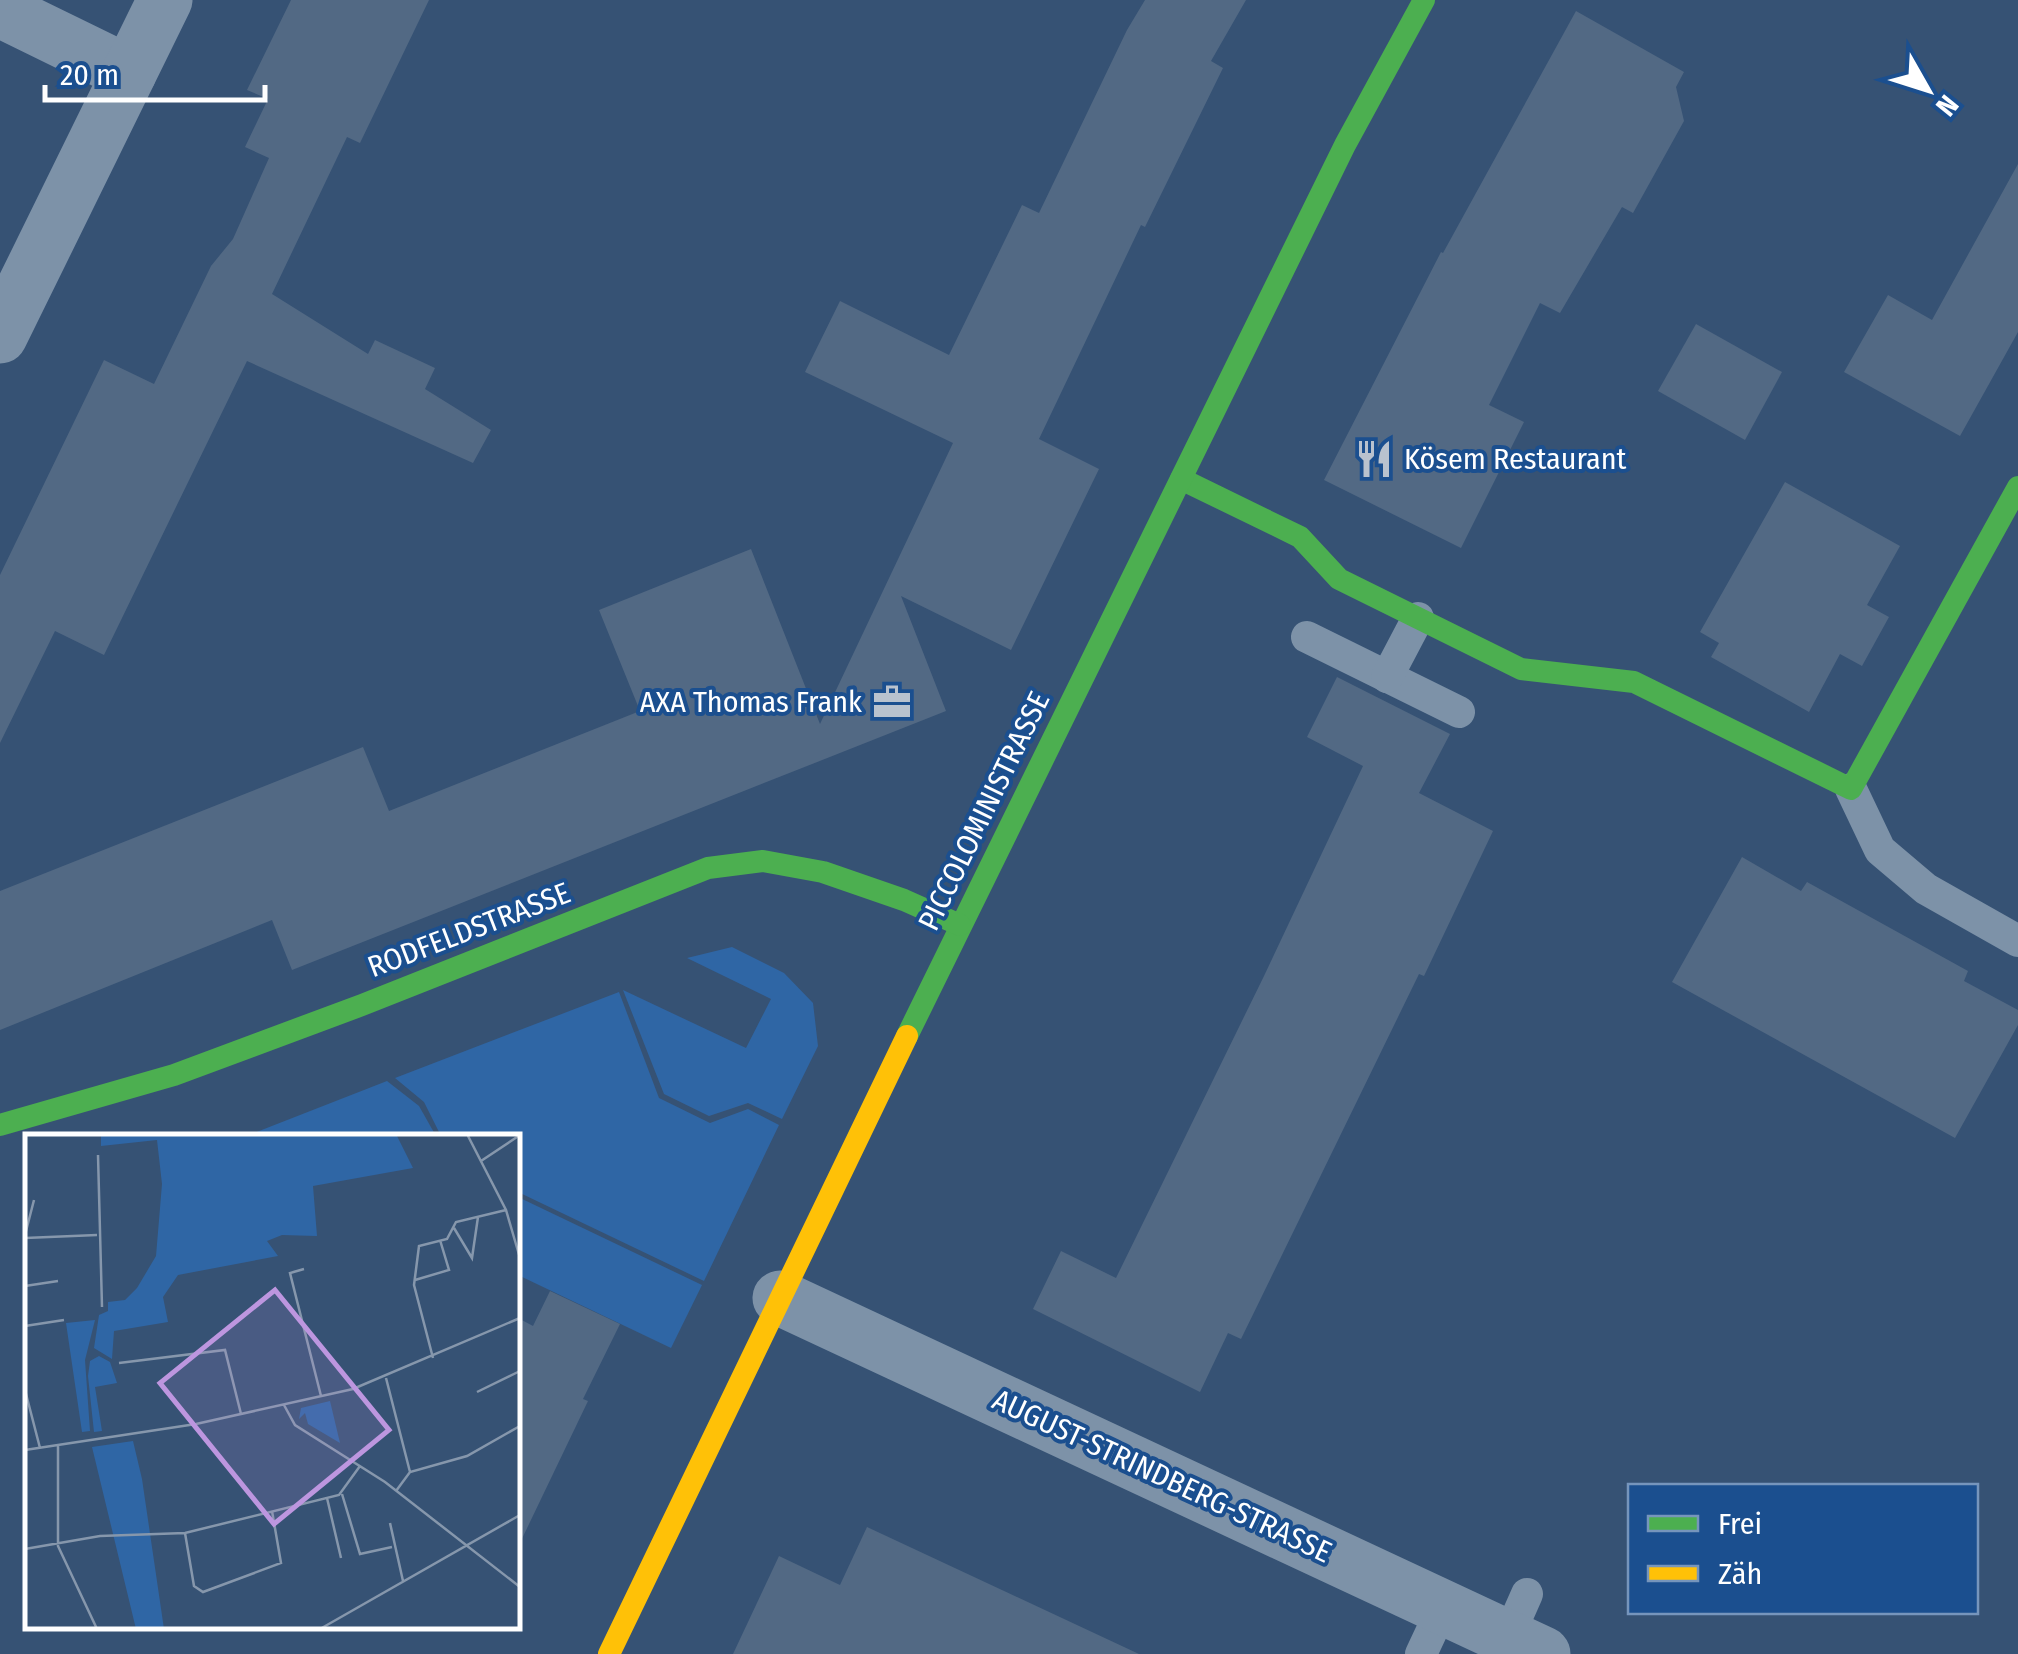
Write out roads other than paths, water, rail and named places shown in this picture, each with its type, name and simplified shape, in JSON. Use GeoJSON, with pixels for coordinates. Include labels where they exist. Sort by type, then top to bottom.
{"type":"FeatureCollection","features":[{"type":"Feature","properties":{"kind":"street"},"geometry":{"type":"LineString","coordinates":[[0,336],[165,0]]}},
{"type":"Feature","properties":{"kind":"street","name":"PICCOLOMINISTRASSE"},"geometry":{"type":"LineString","coordinates":[[609,1654],[960,925],[1345,146],[1424,0]]}},
{"type":"Feature","properties":{"kind":"street"},"geometry":{"type":"LineString","coordinates":[[0,10],[129,73]]}},
{"type":"Feature","properties":{"kind":"street"},"geometry":{"type":"LineString","coordinates":[[1181,479],[1300,537],[1338,579],[1522,669],[1634,682],[1851,789],[2018,487]]}},
{"type":"Feature","properties":{"kind":"street","name":"RODFELDSTRASSE"},"geometry":{"type":"LineString","coordinates":[[0,1125],[174,1075],[708,868],[763,860],[824,872],[960,925]]}},
{"type":"Feature","properties":{"kind":"street","name":"AUGUST-STRINDBERG-STRASSE"},"geometry":{"type":"LineString","coordinates":[[780,1298],[1432,1630],[1526,1628]]}},
{"type":"Feature","properties":{"kind":"lane"},"geometry":{"type":"LineString","coordinates":[[1387,677],[1418,618]]}},
{"type":"Feature","properties":{"kind":"lane"},"geometry":{"type":"LineString","coordinates":[[1307,637],[1459,712]]}},
{"type":"Feature","properties":{"kind":"lane"},"geometry":{"type":"LineString","coordinates":[[1851,789],[1880,850],[1926,889],[2018,941]]}},
{"type":"Feature","properties":{"kind":"place","name":"Kösem Restaurant"},"geometry":{"type":"Point","coordinates":[1374,459]}},
{"type":"Feature","properties":{"kind":"place","name":"AXA Thomas Frank"},"geometry":{"type":"Point","coordinates":[892,702]}}]}
